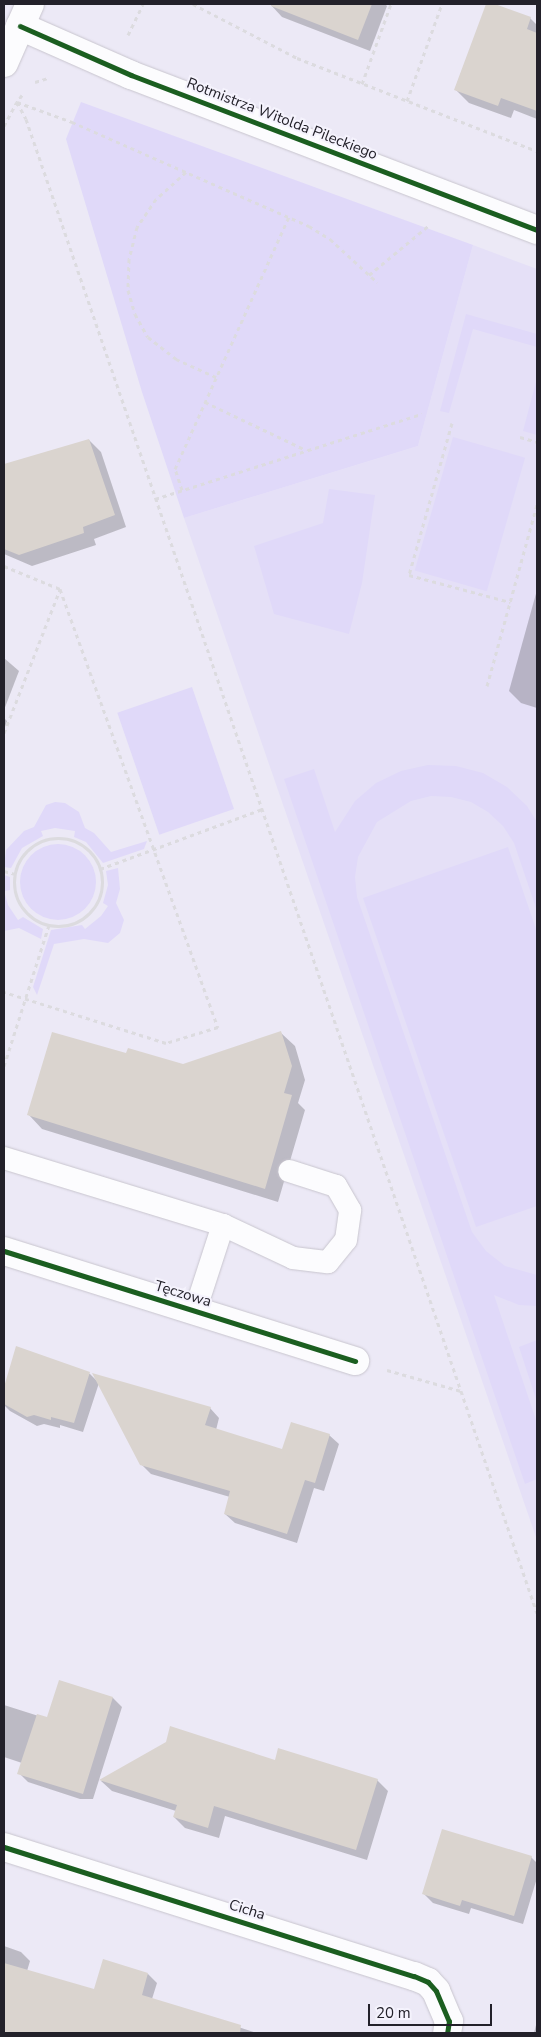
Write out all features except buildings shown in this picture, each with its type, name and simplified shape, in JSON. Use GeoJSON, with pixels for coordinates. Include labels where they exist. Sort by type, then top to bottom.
{"type":"FeatureCollection","features":[{"type":"Feature","properties":{"kind":"street"},"geometry":{"type":"LineString","coordinates":[[4,63],[25,15]]}},
{"type":"Feature","properties":{"kind":"street","name":"Rotmistrza Witolda Pileckiego"},"geometry":{"type":"LineString","coordinates":[[25,15],[131,75],[537,230]]}},
{"type":"Feature","properties":{"kind":"street","name":"Tęczowa"},"geometry":{"type":"LineString","coordinates":[[4,1251],[356,1361]]}},
{"type":"Feature","properties":{"kind":"street","name":"Cicha"},"geometry":{"type":"LineString","coordinates":[[4,1847],[414,1976],[428,1982],[436,1990],[449,2021],[447,2033]]}},
{"type":"Feature","properties":{"kind":"lane"},"geometry":{"type":"LineString","coordinates":[[4,1158],[223,1225],[294,1258],[328,1262],[346,1240],[350,1210],[336,1186],[289,1171]]}},
{"type":"Feature","properties":{"kind":"lane"},"geometry":{"type":"LineString","coordinates":[[195,1311],[223,1225]]}},
{"type":"Feature","properties":{"kind":"path"},"geometry":{"type":"LineString","coordinates":[[193,4],[297,58],[537,151]]}},
{"type":"Feature","properties":{"kind":"path"},"geometry":{"type":"LineString","coordinates":[[362,84],[391,4]]}},
{"type":"Feature","properties":{"kind":"path"},"geometry":{"type":"LineString","coordinates":[[407,101],[442,4]]}},
{"type":"Feature","properties":{"kind":"path"},"geometry":{"type":"LineString","coordinates":[[11,99],[72,122],[289,217],[330,239],[376,282]]}},
{"type":"Feature","properties":{"kind":"path"},"geometry":{"type":"LineString","coordinates":[[4,123],[17,102]]}},
{"type":"Feature","properties":{"kind":"path"},"geometry":{"type":"LineString","coordinates":[[17,102],[26,119],[537,1613]]}},
{"type":"Feature","properties":{"kind":"path"},"geometry":{"type":"LineString","coordinates":[[186,172],[156,199],[137,227],[128,259],[128,290],[135,314],[148,337],[176,359],[216,377]]}},
{"type":"Feature","properties":{"kind":"path"},"geometry":{"type":"LineString","coordinates":[[182,490],[175,469],[289,217]]}},
{"type":"Feature","properties":{"kind":"path"},"geometry":{"type":"LineString","coordinates":[[369,275],[434,219]]}},
{"type":"Feature","properties":{"kind":"path"},"geometry":{"type":"LineString","coordinates":[[204,402],[307,450]]}},
{"type":"Feature","properties":{"kind":"path"},"geometry":{"type":"LineString","coordinates":[[155,499],[422,414]]}},
{"type":"Feature","properties":{"kind":"path"},"geometry":{"type":"LineString","coordinates":[[452,423],[410,575],[510,602]]}},
{"type":"Feature","properties":{"kind":"path"},"geometry":{"type":"LineString","coordinates":[[520,437],[537,442]]}},
{"type":"Feature","properties":{"kind":"path"},"geometry":{"type":"LineString","coordinates":[[487,686],[537,505]]}},
{"type":"Feature","properties":{"kind":"path"},"geometry":{"type":"LineString","coordinates":[[4,566],[60,589],[218,1027],[166,1043],[4,992]]}},
{"type":"Feature","properties":{"kind":"path"},"geometry":{"type":"LineString","coordinates":[[4,733],[60,589]]}},
{"type":"Feature","properties":{"kind":"path"},"geometry":{"type":"LineString","coordinates":[[100,868],[155,850],[262,809]]}},
{"type":"Feature","properties":{"kind":"path"},"geometry":{"type":"LineString","coordinates":[[56,838],[83,846],[100,868],[102,882],[94,907],[74,923],[49,925],[26,912],[14,887],[15,874],[29,849],[41,841],[56,838]]}},
{"type":"Feature","properties":{"kind":"path"},"geometry":{"type":"LineString","coordinates":[[4,871],[15,874]]}},
{"type":"Feature","properties":{"kind":"path"},"geometry":{"type":"LineString","coordinates":[[4,1066],[49,925]]}},
{"type":"Feature","properties":{"kind":"path"},"geometry":{"type":"LineString","coordinates":[[356,1361],[461,1392]]}},
{"type":"Feature","properties":{"kind":"shaded area"},"geometry":{"type":"Polygon","coordinates":[[[81,102],[473,245],[418,446],[184,518],[142,392],[66,139],[81,102]]]}},
{"type":"Feature","properties":{"kind":"shaded area"},"geometry":{"type":"Polygon","coordinates":[[[473,245],[537,269],[537,1540],[184,518],[418,446],[473,245]]]}},
{"type":"Feature","properties":{"kind":"shaded area"},"geometry":{"type":"Polygon","coordinates":[[[466,314],[537,334],[537,347],[473,329],[449,413],[440,411],[466,314]]]}},
{"type":"Feature","properties":{"kind":"shaded area"},"geometry":{"type":"Polygon","coordinates":[[[537,378],[537,435],[523,431],[537,378]]]}},
{"type":"Feature","properties":{"kind":"shaded area"},"geometry":{"type":"Polygon","coordinates":[[[453,437],[525,458],[487,591],[415,571],[453,437]]]}},
{"type":"Feature","properties":{"kind":"shaded area"},"geometry":{"type":"Polygon","coordinates":[[[329,489],[375,495],[362,583],[349,634],[274,614],[254,546],[323,523],[329,489]]]}},
{"type":"Feature","properties":{"kind":"shaded area"},"geometry":{"type":"Polygon","coordinates":[[[192,687],[234,809],[159,835],[117,713],[192,687]]]}},
{"type":"Feature","properties":{"kind":"shaded area"},"geometry":{"type":"Polygon","coordinates":[[[428,765],[456,766],[483,773],[507,787],[527,806],[537,822],[537,911],[514,843],[503,826],[488,812],[471,802],[451,797],[431,796],[411,801],[377,822],[358,857],[355,877],[357,897],[472,1232],[486,1251],[505,1266],[537,1275],[537,1306],[519,1305],[494,1295],[537,1423],[537,1479],[525,1484],[284,779],[314,769],[335,832],[355,801],[376,783],[401,771],[428,765]]]}},
{"type":"Feature","properties":{"kind":"shaded area"},"geometry":{"type":"Polygon","coordinates":[[[55,802],[65,803],[79,812],[85,828],[94,833],[111,852],[147,841],[144,849],[103,863],[86,842],[74,837],[75,831],[55,828],[41,831],[43,836],[22,848],[11,868],[4,867],[6,850],[24,831],[34,827],[46,805],[55,802]]]}},
{"type":"Feature","properties":{"kind":"shaded area"},"geometry":{"type":"Polygon","coordinates":[[[58,844],[73,847],[85,855],[93,867],[96,882],[93,897],[85,909],[73,917],[58,920],[43,917],[31,909],[23,897],[20,882],[23,867],[31,855],[43,847],[58,844]]]}},
{"type":"Feature","properties":{"kind":"shaded area"},"geometry":{"type":"Polygon","coordinates":[[[508,847],[537,932],[537,1206],[476,1227],[363,898],[508,847]]]}},
{"type":"Feature","properties":{"kind":"shaded area"},"geometry":{"type":"Polygon","coordinates":[[[118,868],[120,889],[116,903],[124,920],[120,933],[108,943],[84,939],[54,944],[37,995],[33,987],[51,930],[82,925],[85,929],[101,916],[108,906],[103,903],[108,885],[106,871],[118,868]]]}},
{"type":"Feature","properties":{"kind":"shaded area"},"geometry":{"type":"Polygon","coordinates":[[[4,875],[10,877],[10,890],[4,891],[4,875]]]}},
{"type":"Feature","properties":{"kind":"shaded area"},"geometry":{"type":"Polygon","coordinates":[[[4,891],[8,905],[18,920],[23,917],[43,929],[41,939],[19,928],[4,931],[4,891]]]}},
{"type":"Feature","properties":{"kind":"shaded area"},"geometry":{"type":"Polygon","coordinates":[[[537,1340],[537,1402],[519,1347],[537,1340]]]}},
{"type":"Feature","properties":{"kind":"cycle path"},"geometry":{"type":"LineString","coordinates":[[20,26],[131,75],[537,230]]}},
{"type":"Feature","properties":{"kind":"cycle path"},"geometry":{"type":"LineString","coordinates":[[4,1251],[355,1361]]}},
{"type":"Feature","properties":{"kind":"cycle path"},"geometry":{"type":"LineString","coordinates":[[4,1847],[414,1976],[428,1982],[436,1991],[449,2021],[447,2033]]}}]}
